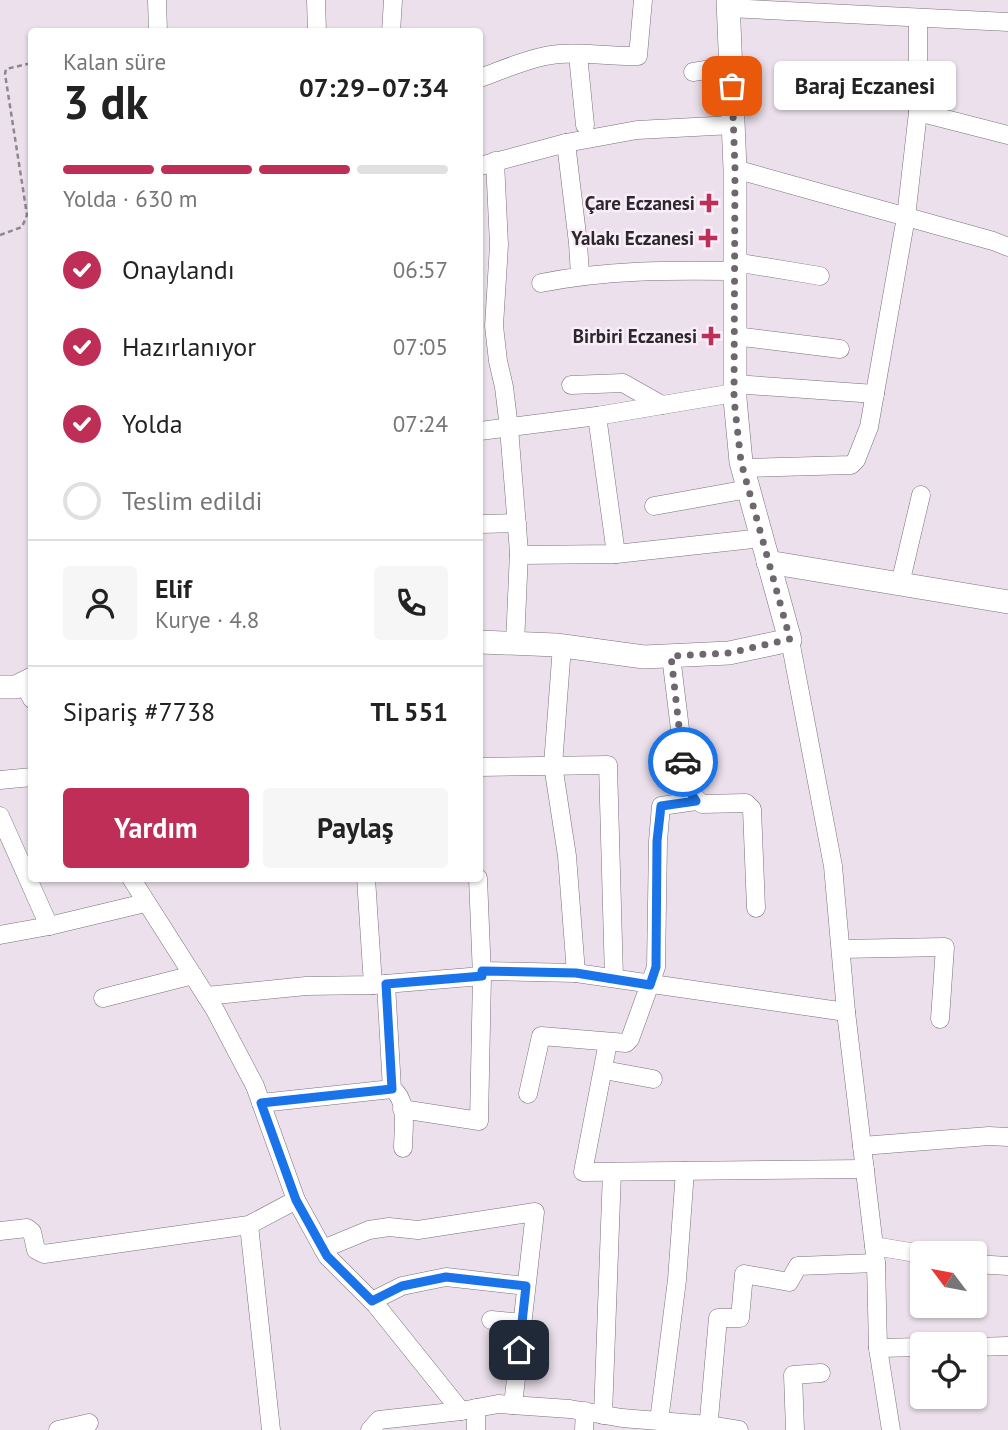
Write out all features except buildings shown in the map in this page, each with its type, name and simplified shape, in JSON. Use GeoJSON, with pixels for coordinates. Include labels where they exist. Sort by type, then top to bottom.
{"type":"FeatureCollection","features":[{"type":"Feature","properties":{"kind":"main road"},"geometry":{"type":"LineString","coordinates":[[483,642],[562,646],[644,657],[729,653],[790,639],[746,478],[734,389],[735,169],[728,4]]}},
{"type":"Feature","properties":{"kind":"main road"},"geometry":{"type":"LineString","coordinates":[[768,562],[1008,602]]}},
{"type":"Feature","properties":{"kind":"main road"},"geometry":{"type":"LineString","coordinates":[[0,687],[28,687]]}},
{"type":"Feature","properties":{"kind":"street"},"geometry":{"type":"LineString","coordinates":[[157,0],[158,28]]}},
{"type":"Feature","properties":{"kind":"street"},"geometry":{"type":"LineString","coordinates":[[316,0],[317,28]]}},
{"type":"Feature","properties":{"kind":"street"},"geometry":{"type":"LineString","coordinates":[[391,28],[393,0]]}},
{"type":"Feature","properties":{"kind":"street"},"geometry":{"type":"LineString","coordinates":[[483,77],[539,57],[561,54],[638,55],[643,0]]}},
{"type":"Feature","properties":{"kind":"street"},"geometry":{"type":"LineString","coordinates":[[728,4],[1008,22]]}},
{"type":"Feature","properties":{"kind":"street"},"geometry":{"type":"LineString","coordinates":[[654,506],[746,478],[851,466],[856,460],[869,426],[906,217],[918,111],[918,18]]}},
{"type":"Feature","properties":{"kind":"street"},"geometry":{"type":"LineString","coordinates":[[578,55],[585,125]]}},
{"type":"Feature","properties":{"kind":"street"},"geometry":{"type":"LineString","coordinates":[[693,72],[731,66]]}},
{"type":"Feature","properties":{"kind":"street"},"geometry":{"type":"LineString","coordinates":[[918,111],[1008,135]]}},
{"type":"Feature","properties":{"kind":"street"},"geometry":{"type":"LineString","coordinates":[[514,644],[519,555],[509,428],[494,326],[499,245],[487,164],[566,143],[637,130],[733,125]]}},
{"type":"Feature","properties":{"kind":"street"},"geometry":{"type":"LineString","coordinates":[[566,143],[580,275]]}},
{"type":"Feature","properties":{"kind":"street"},"geometry":{"type":"LineString","coordinates":[[735,169],[1008,247]]}},
{"type":"Feature","properties":{"kind":"street"},"geometry":{"type":"LineString","coordinates":[[541,283],[580,275],[734,267],[820,276]]}},
{"type":"Feature","properties":{"kind":"street"},"geometry":{"type":"LineString","coordinates":[[734,336],[840,349]]}},
{"type":"Feature","properties":{"kind":"street"},"geometry":{"type":"LineString","coordinates":[[571,385],[623,383],[662,405]]}},
{"type":"Feature","properties":{"kind":"street"},"geometry":{"type":"LineString","coordinates":[[483,431],[597,416],[734,389],[875,394]]}},
{"type":"Feature","properties":{"kind":"street"},"geometry":{"type":"LineString","coordinates":[[597,416],[616,554]]}},
{"type":"Feature","properties":{"kind":"street"},"geometry":{"type":"LineString","coordinates":[[900,584],[921,495]]}},
{"type":"Feature","properties":{"kind":"street"},"geometry":{"type":"LineString","coordinates":[[483,524],[517,523]]}},
{"type":"Feature","properties":{"kind":"street"},"geometry":{"type":"LineString","coordinates":[[519,555],[616,554],[762,538]]}},
{"type":"Feature","properties":{"kind":"street"},"geometry":{"type":"LineString","coordinates":[[790,639],[833,866],[846,1012],[875,1254],[878,1348],[891,1430]]}},
{"type":"Feature","properties":{"kind":"street"},"geometry":{"type":"LineString","coordinates":[[562,646],[553,765],[566,856],[576,973]]}},
{"type":"Feature","properties":{"kind":"street"},"geometry":{"type":"LineString","coordinates":[[671,656],[684,770],[692,795],[702,804],[746,803],[752,809],[756,908]]}},
{"type":"Feature","properties":{"kind":"street"},"geometry":{"type":"LineString","coordinates":[[483,767],[608,765],[614,978]]}},
{"type":"Feature","properties":{"kind":"street"},"geometry":{"type":"LineString","coordinates":[[0,780],[28,777]]}},
{"type":"Feature","properties":{"kind":"street"},"geometry":{"type":"LineString","coordinates":[[528,1094],[541,1036],[626,1044],[630,1038],[656,967],[657,841],[661,806],[696,801]]}},
{"type":"Feature","properties":{"kind":"street"},"geometry":{"type":"LineString","coordinates":[[0,816],[28,879]]}},
{"type":"Feature","properties":{"kind":"street"},"geometry":{"type":"LineString","coordinates":[[29,882],[49,926]]}},
{"type":"Feature","properties":{"kind":"street"},"geometry":{"type":"LineString","coordinates":[[133,882],[206,996],[250,1075],[296,1200],[327,1256],[372,1301],[468,1410],[476,1430]]}},
{"type":"Feature","properties":{"kind":"street"},"geometry":{"type":"LineString","coordinates":[[366,882],[392,1089]]}},
{"type":"Feature","properties":{"kind":"street"},"geometry":{"type":"LineString","coordinates":[[402,1109],[479,1121],[482,973],[478,882]]}},
{"type":"Feature","properties":{"kind":"street"},"geometry":{"type":"LineString","coordinates":[[0,935],[145,902]]}},
{"type":"Feature","properties":{"kind":"street"},"geometry":{"type":"LineString","coordinates":[[841,949],[945,947],[940,1018]]}},
{"type":"Feature","properties":{"kind":"street"},"geometry":{"type":"LineString","coordinates":[[206,996],[306,986],[379,985],[482,973],[576,973],[846,1012]]}},
{"type":"Feature","properties":{"kind":"street"},"geometry":{"type":"LineString","coordinates":[[103,998],[192,975]]}},
{"type":"Feature","properties":{"kind":"street"},"geometry":{"type":"LineString","coordinates":[[608,1042],[583,1172],[865,1169]]}},
{"type":"Feature","properties":{"kind":"street"},"geometry":{"type":"LineString","coordinates":[[604,1070],[653,1079]]}},
{"type":"Feature","properties":{"kind":"street"},"geometry":{"type":"LineString","coordinates":[[261,1103],[392,1089],[398,1093],[402,1109],[403,1149]]}},
{"type":"Feature","properties":{"kind":"street"},"geometry":{"type":"LineString","coordinates":[[862,1146],[989,1136],[1008,1137]]}},
{"type":"Feature","properties":{"kind":"street"},"geometry":{"type":"LineString","coordinates":[[659,1421],[677,1280],[685,1171]]}},
{"type":"Feature","properties":{"kind":"street"},"geometry":{"type":"LineString","coordinates":[[584,1430],[594,1413],[612,1172]]}},
{"type":"Feature","properties":{"kind":"street"},"geometry":{"type":"LineString","coordinates":[[0,1231],[27,1228],[32,1232],[35,1248],[44,1254],[249,1225],[296,1200]]}},
{"type":"Feature","properties":{"kind":"street"},"geometry":{"type":"LineString","coordinates":[[323,1249],[369,1230],[389,1227],[418,1230],[535,1212],[513,1405]]}},
{"type":"Feature","properties":{"kind":"street"},"geometry":{"type":"LineString","coordinates":[[249,1225],[271,1430]]}},
{"type":"Feature","properties":{"kind":"street"},"geometry":{"type":"LineString","coordinates":[[708,1427],[718,1318],[740,1318],[744,1274],[789,1282],[798,1266],[875,1254],[910,1254]]}},
{"type":"Feature","properties":{"kind":"street"},"geometry":{"type":"LineString","coordinates":[[987,1265],[1008,1266]]}},
{"type":"Feature","properties":{"kind":"street"},"geometry":{"type":"LineString","coordinates":[[372,1301],[402,1286],[446,1277],[526,1286]]}},
{"type":"Feature","properties":{"kind":"street"},"geometry":{"type":"LineString","coordinates":[[491,1320],[522,1323]]}},
{"type":"Feature","properties":{"kind":"street"},"geometry":{"type":"LineString","coordinates":[[987,1347],[1008,1346]]}},
{"type":"Feature","properties":{"kind":"street"},"geometry":{"type":"LineString","coordinates":[[878,1348],[910,1347]]}},
{"type":"Feature","properties":{"kind":"street"},"geometry":{"type":"LineString","coordinates":[[794,1430],[793,1375],[821,1373]]}},
{"type":"Feature","properties":{"kind":"street"},"geometry":{"type":"LineString","coordinates":[[370,1430],[379,1420],[498,1404],[594,1413],[622,1424],[659,1421],[739,1430]]}},
{"type":"Feature","properties":{"kind":"street"},"geometry":{"type":"LineString","coordinates":[[58,1430],[89,1423]]}},
{"type":"Feature","properties":{"kind":"path"},"geometry":{"type":"LineString","coordinates":[[0,235],[22,227],[27,215],[5,74],[6,69],[28,64]]}},
{"type":"Feature","properties":{"kind":"way so far"},"geometry":{"type":"LineString","coordinates":[[683,762],[671,656],[729,653],[790,639],[741,462],[734,399],[735,169],[732,86]]}},
{"type":"Feature","properties":{"kind":"place","name":"Baraj Eczanesi"},"geometry":{"type":"Point","coordinates":[732,86]}},
{"type":"Feature","properties":{"kind":"place","name":"Çare Eczanesi"},"geometry":{"type":"Point","coordinates":[709,203]}},
{"type":"Feature","properties":{"kind":"place","name":"Yalakı Eczanesi"},"geometry":{"type":"Point","coordinates":[708,238]}},
{"type":"Feature","properties":{"kind":"place","name":"Birbiri Eczanesi"},"geometry":{"type":"Point","coordinates":[711,336]}},
{"type":"Feature","properties":{"kind":"route"},"geometry":{"type":"LineString","coordinates":[[519,1350],[526,1286],[446,1277],[425,1279],[402,1286],[372,1301],[327,1256],[296,1200],[261,1103],[392,1089],[386,984],[482,976],[482,971],[576,973],[650,985],[656,967],[657,841],[661,806],[696,801],[683,762]]}}]}
